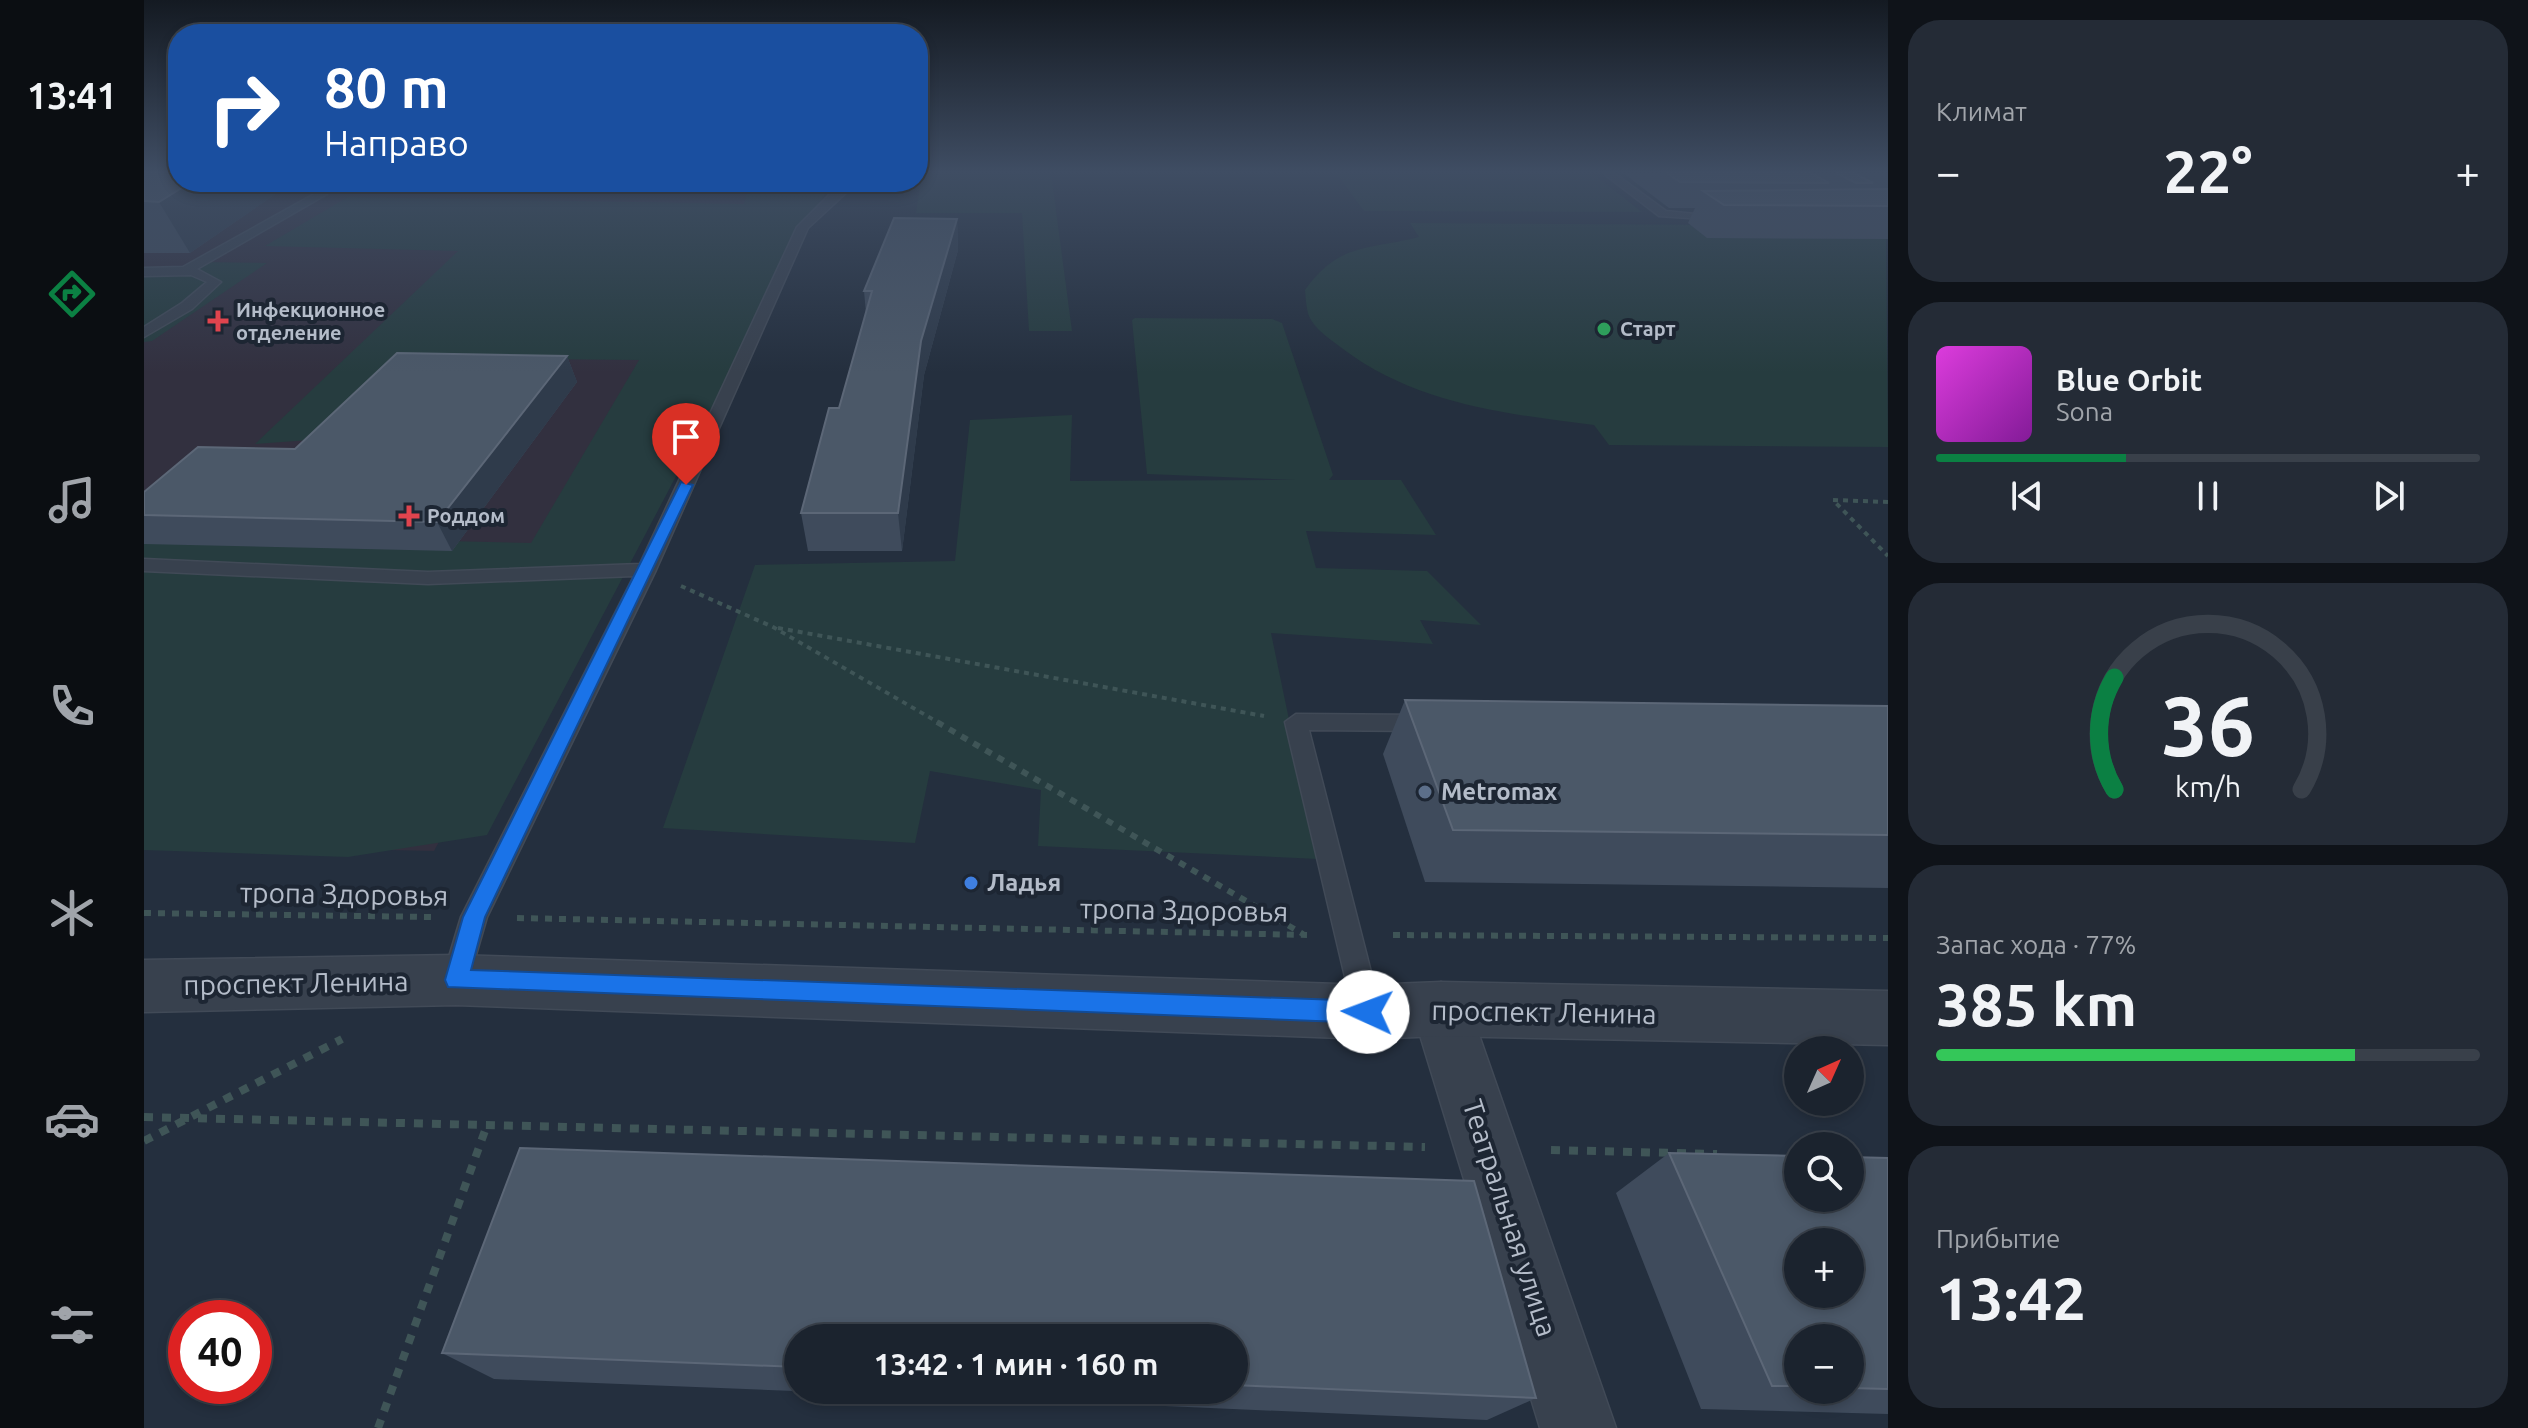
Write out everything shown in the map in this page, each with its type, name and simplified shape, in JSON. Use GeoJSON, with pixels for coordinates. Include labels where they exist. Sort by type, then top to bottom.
{"type":"FeatureCollection","features":[{"type":"Feature","properties":{"kind":"street","name":"проспект Ленина"},"geometry":{"type":"LineString","coordinates":[[144,986],[456,980],[1368,1012],[1441,1009],[1888,1018]]}},
{"type":"Feature","properties":{"kind":"street","name":"Театральная улица"},"geometry":{"type":"LineString","coordinates":[[1441,1009],[1578,1428]]}},
{"type":"Feature","properties":{"kind":"lane"},"geometry":{"type":"LineString","coordinates":[[184,272],[241,240]]}},
{"type":"Feature","properties":{"kind":"lane"},"geometry":{"type":"LineString","coordinates":[[456,980],[474,917],[647,570],[797,240]]}},
{"type":"Feature","properties":{"kind":"lane"},"geometry":{"type":"LineString","coordinates":[[144,272],[208,275],[215,282],[187,306],[144,333]]}},
{"type":"Feature","properties":{"kind":"lane"},"geometry":{"type":"LineString","coordinates":[[144,565],[428,578],[647,570]]}},
{"type":"Feature","properties":{"kind":"lane"},"geometry":{"type":"LineString","coordinates":[[1368,1012],[1296,722],[1440,723]]}},
{"type":"Feature","properties":{"kind":"path"},"geometry":{"type":"LineString","coordinates":[[1888,502],[1833,500],[1888,556]]}},
{"type":"Feature","properties":{"kind":"path"},"geometry":{"type":"LineString","coordinates":[[647,570],[773,627],[1304,935]]}},
{"type":"Feature","properties":{"kind":"path"},"geometry":{"type":"LineString","coordinates":[[773,627],[1296,722]]}},
{"type":"Feature","properties":{"kind":"path","name":"тропа Здоровья"},"geometry":{"type":"LineString","coordinates":[[144,913],[1304,935],[1888,938]]}},
{"type":"Feature","properties":{"kind":"path"},"geometry":{"type":"LineString","coordinates":[[144,1141],[358,1031]]}},
{"type":"Feature","properties":{"kind":"path"},"geometry":{"type":"LineString","coordinates":[[144,1117],[1720,1154]]}},
{"type":"Feature","properties":{"kind":"path"},"geometry":{"type":"LineString","coordinates":[[378,1428],[487,1125]]}},
{"type":"Feature","properties":{"kind":"shaded area"},"geometry":{"type":"Polygon","coordinates":[[[144,240],[763,240],[434,851],[144,845],[144,240]]]}},
{"type":"Feature","properties":{"kind":"green space"},"geometry":{"type":"Polygon","coordinates":[[[276,240],[801,240],[487,835],[348,857],[144,850],[144,534],[531,543],[639,360],[407,358],[323,439],[255,444],[458,251],[265,246],[276,240]]]}},
{"type":"Feature","properties":{"kind":"green space"},"geometry":{"type":"Polygon","coordinates":[[[1024,240],[1060,240],[1072,331],[1029,331],[1024,240]]]}},
{"type":"Feature","properties":{"kind":"green space","name":"Старт"},"geometry":{"type":"Polygon","coordinates":[[[1406,240],[1886,240],[1888,447],[1609,445],[1594,425],[1495,411],[1463,404],[1401,383],[1343,349],[1318,328],[1308,313],[1305,290],[1318,274],[1343,256],[1406,240]]]}},
{"type":"Feature","properties":{"kind":"green space"},"geometry":{"type":"Polygon","coordinates":[[[194,262],[267,263],[152,341],[144,342],[144,268],[183,269],[194,262]]]}},
{"type":"Feature","properties":{"kind":"green space"},"geometry":{"type":"Polygon","coordinates":[[[1272,319],[1282,323],[1333,475],[1329,480],[1401,480],[1436,535],[1306,531],[1316,568],[1427,571],[1481,625],[1420,620],[1433,644],[1271,633],[1318,859],[1038,846],[1041,790],[930,771],[915,843],[663,828],[755,565],[955,561],[970,420],[1072,415],[1070,481],[1295,480],[1147,474],[1132,320],[1272,319]]]}},
{"type":"Feature","properties":{"kind":"building"},"geometry":{"type":"Polygon","coordinates":[[[885,240],[951,240],[921,341],[898,513],[801,513],[829,408],[839,408],[872,291],[864,291],[885,240]]]}},
{"type":"Feature","properties":{"kind":"building"},"geometry":{"type":"Polygon","coordinates":[[[397,353],[567,356],[437,522],[144,515],[144,492],[198,447],[295,449],[397,353]]]}},
{"type":"Feature","properties":{"kind":"building"},"geometry":{"type":"Polygon","coordinates":[[[1405,700],[1888,706],[1888,835],[1453,830],[1405,700]]]}},
{"type":"Feature","properties":{"kind":"building"},"geometry":{"type":"Polygon","coordinates":[[[520,1148],[1474,1181],[1536,1398],[1248,1386],[1248,1324],[784,1324],[784,1366],[442,1353],[520,1148]]]}},
{"type":"Feature","properties":{"kind":"building"},"geometry":{"type":"Polygon","coordinates":[[[1669,1153],[1784,1156],[1784,1212],[1864,1212],[1864,1157],[1888,1158],[1888,1389],[1864,1388],[1864,1324],[1784,1324],[1784,1386],[1772,1386],[1669,1153]]]}},
{"type":"Feature","properties":{"kind":"place","name":"Инфекционное отделение"},"geometry":{"type":"Point","coordinates":[218,321]}},
{"type":"Feature","properties":{"kind":"place","name":"Старт"},"geometry":{"type":"Point","coordinates":[1604,329]}},
{"type":"Feature","properties":{"kind":"place","name":"Роддом"},"geometry":{"type":"Point","coordinates":[409,516]}},
{"type":"Feature","properties":{"kind":"place","name":"Metromax"},"geometry":{"type":"Point","coordinates":[1425,792]}},
{"type":"Feature","properties":{"kind":"place","name":"Ладья"},"geometry":{"type":"Point","coordinates":[971,883]}},
{"type":"Feature","properties":{"kind":"route"},"geometry":{"type":"LineString","coordinates":[[686,485],[647,570],[474,917],[456,980],[1368,1012]]}}]}
